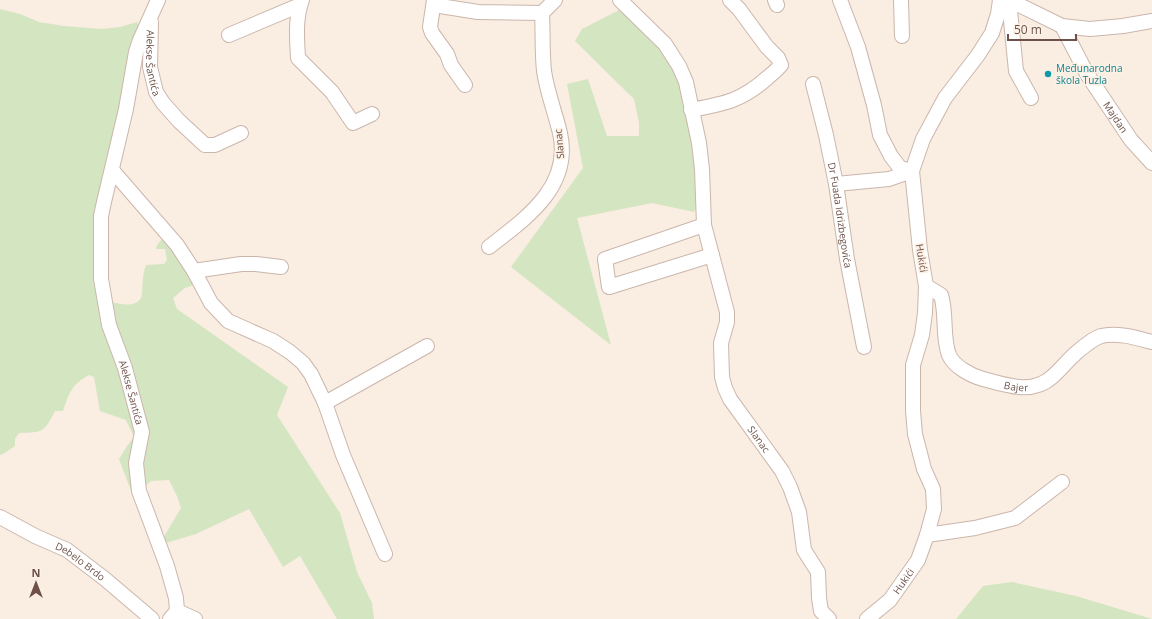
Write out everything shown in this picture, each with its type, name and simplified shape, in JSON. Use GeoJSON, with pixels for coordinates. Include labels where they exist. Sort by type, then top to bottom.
{"type":"FeatureCollection","features":[{"type":"Feature","properties":{"kind":"street","name":"Alekse Šantića"},"geometry":{"type":"LineString","coordinates":[[158,0],[136,52],[126,109],[101,216],[101,279],[109,326],[125,368],[142,432],[136,463],[139,491],[167,566],[176,598],[173,615],[195,619]]}},
{"type":"Feature","properties":{"kind":"street"},"geometry":{"type":"LineString","coordinates":[[465,85],[451,64],[447,54],[432,33],[430,27],[434,3],[542,13],[555,0]]}},
{"type":"Feature","properties":{"kind":"street","name":"Slanac"},"geometry":{"type":"LineString","coordinates":[[620,0],[665,44],[673,55],[686,82],[701,163],[704,225],[717,280],[727,312],[727,322],[721,343],[722,377],[730,399],[782,471],[790,487],[799,512],[804,550],[818,572],[821,611],[828,619]]}},
{"type":"Feature","properties":{"kind":"street"},"geometry":{"type":"LineString","coordinates":[[691,110],[719,105],[744,96],[763,82],[781,64],[778,58],[767,47],[739,9],[730,0]]}},
{"type":"Feature","properties":{"kind":"street"},"geometry":{"type":"LineString","coordinates":[[840,0],[858,46],[880,135],[891,156],[900,168],[912,171]]}},
{"type":"Feature","properties":{"kind":"street"},"geometry":{"type":"LineString","coordinates":[[901,0],[902,36]]}},
{"type":"Feature","properties":{"kind":"street","name":"Hukići"},"geometry":{"type":"LineString","coordinates":[[867,619],[890,600],[918,560],[934,509],[933,489],[924,469],[915,434],[912,392],[913,365],[922,335],[925,313],[926,286],[920,250],[912,171],[923,139],[945,98],[978,55],[992,33],[998,14],[1000,0]]}},
{"type":"Feature","properties":{"kind":"street"},"geometry":{"type":"LineString","coordinates":[[1009,0],[1062,26],[1090,29],[1123,26],[1152,21]]}},
{"type":"Feature","properties":{"kind":"street"},"geometry":{"type":"LineString","coordinates":[[1009,0],[1016,71],[1031,98]]}},
{"type":"Feature","properties":{"kind":"street"},"geometry":{"type":"LineString","coordinates":[[230,35],[301,3]]}},
{"type":"Feature","properties":{"kind":"street"},"geometry":{"type":"LineString","coordinates":[[301,3],[297,20],[298,58],[332,92],[353,123],[372,114]]}},
{"type":"Feature","properties":{"kind":"street","name":"Slanac"},"geometry":{"type":"LineString","coordinates":[[489,247],[537,208],[555,182],[562,160],[560,135],[544,72],[542,13]]}},
{"type":"Feature","properties":{"kind":"street","name":"Alekse Šantića"},"geometry":{"type":"LineString","coordinates":[[151,18],[150,67],[156,92],[163,103],[179,121],[205,145],[215,145],[241,133]]}},
{"type":"Feature","properties":{"kind":"street","name":"Majdan"},"geometry":{"type":"LineString","coordinates":[[1062,26],[1087,74],[1131,140],[1152,163]]}},
{"type":"Feature","properties":{"kind":"street","name":"Dr Fuada Idrizbegovića"},"geometry":{"type":"LineString","coordinates":[[813,84],[826,135],[836,184],[847,259],[864,347]]}},
{"type":"Feature","properties":{"kind":"street"},"geometry":{"type":"LineString","coordinates":[[112,170],[177,245],[194,271],[211,303],[228,321],[273,341],[290,352],[311,374],[326,403],[343,455],[386,554]]}},
{"type":"Feature","properties":{"kind":"street"},"geometry":{"type":"LineString","coordinates":[[836,184],[889,179],[912,171]]}},
{"type":"Feature","properties":{"kind":"street"},"geometry":{"type":"LineString","coordinates":[[704,225],[605,259],[609,287],[712,255]]}},
{"type":"Feature","properties":{"kind":"street"},"geometry":{"type":"LineString","coordinates":[[194,271],[241,264],[281,267]]}},
{"type":"Feature","properties":{"kind":"street","name":"Bajer"},"geometry":{"type":"LineString","coordinates":[[926,286],[941,295],[944,304],[945,334],[950,356],[963,370],[979,377],[1016,387],[1031,387],[1040,385],[1051,378],[1084,346],[1101,336],[1118,336],[1152,342]]}},
{"type":"Feature","properties":{"kind":"street"},"geometry":{"type":"LineString","coordinates":[[326,403],[427,346]]}},
{"type":"Feature","properties":{"kind":"street"},"geometry":{"type":"LineString","coordinates":[[927,535],[975,528],[1015,518],[1062,482]]}},
{"type":"Feature","properties":{"kind":"street","name":"Debelo Brdo"},"geometry":{"type":"LineString","coordinates":[[0,517],[35,536],[67,550],[105,579],[152,619]]}},
{"type":"Feature","properties":{"kind":"green space"},"geometry":{"type":"Polygon","coordinates":[[[627,6],[665,44],[691,110],[698,204],[694,212],[652,203],[577,218],[611,345],[511,267],[583,168],[567,84],[588,79],[607,136],[639,136],[639,123],[634,99],[575,41],[582,29],[627,6]]]}},
{"type":"Feature","properties":{"kind":"green space"},"geometry":{"type":"Polygon","coordinates":[[[0,9],[20,14],[39,22],[64,26],[102,29],[120,27],[137,22],[140,30],[108,186],[107,300],[122,304],[132,304],[140,299],[146,265],[164,264],[167,260],[165,249],[156,249],[157,245],[167,233],[194,285],[185,288],[173,298],[177,309],[288,387],[277,415],[340,513],[357,572],[372,603],[374,619],[337,619],[300,556],[283,567],[249,509],[196,534],[159,545],[181,508],[177,496],[169,480],[151,481],[133,496],[119,459],[134,437],[126,420],[100,411],[94,377],[89,375],[83,378],[75,386],[69,394],[63,411],[55,411],[48,424],[42,430],[19,433],[15,439],[15,446],[0,455],[0,9]]]}},
{"type":"Feature","properties":{"kind":"green space"},"geometry":{"type":"Polygon","coordinates":[[[1012,582],[1076,596],[1152,619],[956,619],[983,586],[1012,582]]]}},
{"type":"Feature","properties":{"kind":"place","name":"Međunarodna škola Tuzla"},"geometry":{"type":"Point","coordinates":[1048,74]}}]}
